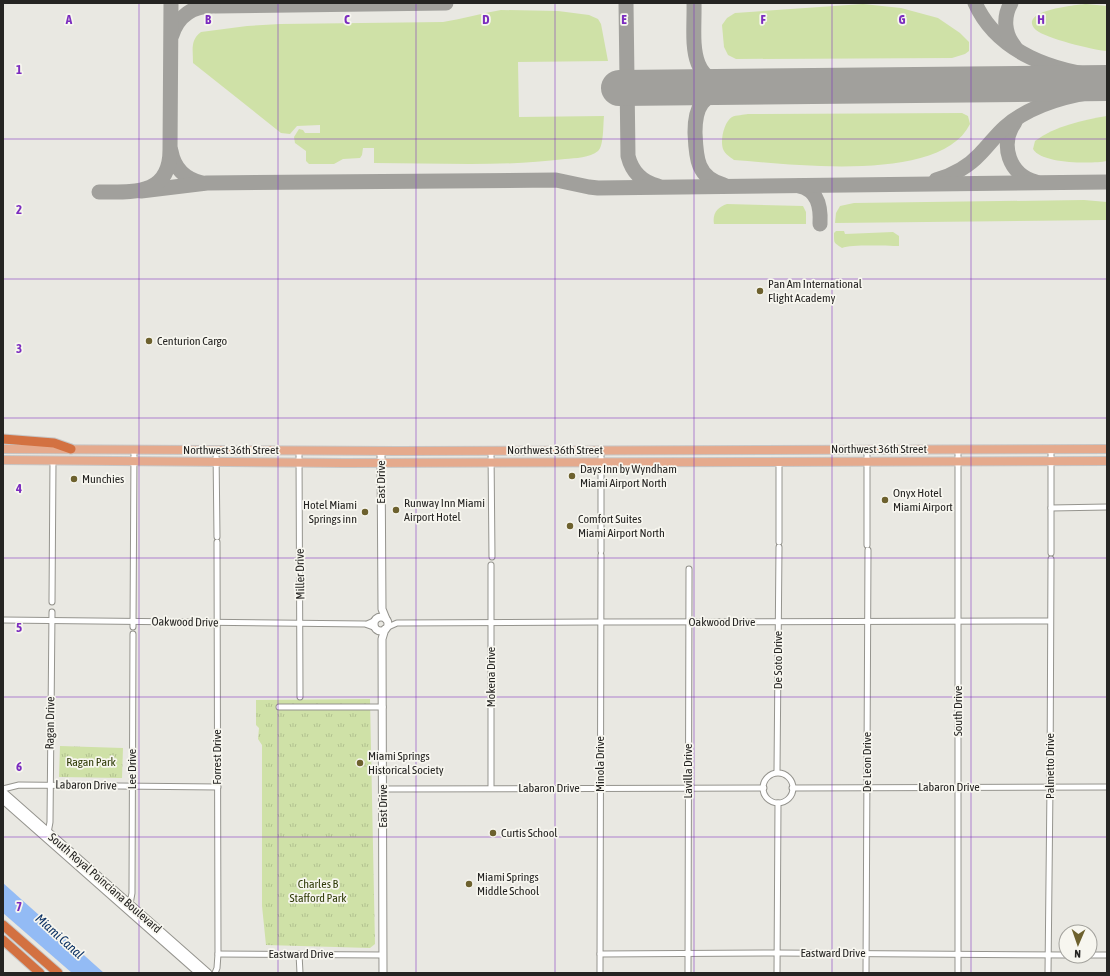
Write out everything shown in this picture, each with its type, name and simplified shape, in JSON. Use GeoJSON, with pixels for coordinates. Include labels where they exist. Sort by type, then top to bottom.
{"type":"FeatureCollection","features":[{"type":"Feature","properties":{"kind":"highway"},"geometry":{"type":"LineString","coordinates":[[3,439],[54,443],[74,449]]}},
{"type":"Feature","properties":{"kind":"highway"},"geometry":{"type":"LineString","coordinates":[[3,925],[58,973]]}},
{"type":"Feature","properties":{"kind":"highway"},"geometry":{"type":"LineString","coordinates":[[3,940],[40,973]]}},
{"type":"Feature","properties":{"kind":"main road","name":"Northwest 36th Street"},"geometry":{"type":"LineString","coordinates":[[3,449],[299,451],[1107,449]]}},
{"type":"Feature","properties":{"kind":"main road"},"geometry":{"type":"LineString","coordinates":[[53,461],[56,455],[63,451],[74,449]]}},
{"type":"Feature","properties":{"kind":"main road"},"geometry":{"type":"LineString","coordinates":[[709,450],[709,462]]}},
{"type":"Feature","properties":{"kind":"main road"},"geometry":{"type":"LineString","coordinates":[[779,462],[784,456],[802,454],[811,450]]}},
{"type":"Feature","properties":{"kind":"main road","name":"Northwest 36th Street"},"geometry":{"type":"LineString","coordinates":[[3,460],[299,463],[1107,461]]}},
{"type":"Feature","properties":{"kind":"street","name":"South Drive"},"geometry":{"type":"LineString","coordinates":[[958,449],[958,973]]}},
{"type":"Feature","properties":{"kind":"street"},"geometry":{"type":"LineString","coordinates":[[1050,449],[1051,553]]}},
{"type":"Feature","properties":{"kind":"street"},"geometry":{"type":"LineString","coordinates":[[133,624],[134,450]]}},
{"type":"Feature","properties":{"kind":"street","name":"Forrest Drive"},"geometry":{"type":"LineString","coordinates":[[215,973],[218,954],[218,622],[216,450]]}},
{"type":"Feature","properties":{"kind":"street","name":"Minola Drive"},"geometry":{"type":"LineString","coordinates":[[600,973],[601,450]]}},
{"type":"Feature","properties":{"kind":"street","name":"De Leon Drive"},"geometry":{"type":"LineString","coordinates":[[866,973],[867,450]]}},
{"type":"Feature","properties":{"kind":"street","name":"Miller Drive"},"geometry":{"type":"LineString","coordinates":[[299,451],[301,623],[300,697]]}},
{"type":"Feature","properties":{"kind":"street","name":"East Drive"},"geometry":{"type":"LineString","coordinates":[[381,451],[382,609],[385,625],[382,639],[384,973]]}},
{"type":"Feature","properties":{"kind":"street"},"geometry":{"type":"LineString","coordinates":[[491,451],[492,557]]}},
{"type":"Feature","properties":{"kind":"street"},"geometry":{"type":"LineString","coordinates":[[52,602],[53,461]]}},
{"type":"Feature","properties":{"kind":"street","name":"De Soto Drive"},"geometry":{"type":"LineString","coordinates":[[777,772],[779,462]]}},
{"type":"Feature","properties":{"kind":"street"},"geometry":{"type":"LineString","coordinates":[[1051,508],[1107,507]]}},
{"type":"Feature","properties":{"kind":"street","name":"Palmetto Drive"},"geometry":{"type":"LineString","coordinates":[[1048,973],[1050,559]]}},
{"type":"Feature","properties":{"kind":"street","name":"Mokena Drive"},"geometry":{"type":"LineString","coordinates":[[491,565],[491,788]]}},
{"type":"Feature","properties":{"kind":"street","name":"Lavilla Drive"},"geometry":{"type":"LineString","coordinates":[[688,973],[689,569]]}},
{"type":"Feature","properties":{"kind":"street","name":"East Drive"},"geometry":{"type":"LineString","coordinates":[[377,619],[382,609]]}},
{"type":"Feature","properties":{"kind":"street","name":"Ragan Drive"},"geometry":{"type":"LineString","coordinates":[[48,833],[50,822],[49,785],[52,612]]}},
{"type":"Feature","properties":{"kind":"street"},"geometry":{"type":"LineString","coordinates":[[382,617],[385,625],[375,624],[377,619],[382,617]]}},
{"type":"Feature","properties":{"kind":"street","name":"Oakwood Drive"},"geometry":{"type":"LineString","coordinates":[[367,624],[377,619]]}},
{"type":"Feature","properties":{"kind":"street","name":"Oakwood Drive"},"geometry":{"type":"LineString","coordinates":[[3,620],[52,620],[133,624],[218,622],[385,625],[601,622],[1050,622]]}},
{"type":"Feature","properties":{"kind":"street","name":"Lee Drive"},"geometry":{"type":"LineString","coordinates":[[130,904],[132,893],[133,634]]}},
{"type":"Feature","properties":{"kind":"street"},"geometry":{"type":"LineString","coordinates":[[279,707],[383,707]]}},
{"type":"Feature","properties":{"kind":"street"},"geometry":{"type":"LineString","coordinates":[[777,772],[788,777],[792,788],[788,798],[784,802],[778,803],[771,801],[768,798],[764,788],[766,780],[769,776],[777,772]]}},
{"type":"Feature","properties":{"kind":"street","name":"Labaron Drive"},"geometry":{"type":"LineString","coordinates":[[3,791],[19,785],[218,788]]}},
{"type":"Feature","properties":{"kind":"street","name":"Labaron Drive"},"geometry":{"type":"LineString","coordinates":[[792,788],[1107,787]]}},
{"type":"Feature","properties":{"kind":"street","name":"Labaron Drive"},"geometry":{"type":"LineString","coordinates":[[383,789],[764,788]]}},
{"type":"Feature","properties":{"kind":"street","name":"South Royal Poinciana Boulevard"},"geometry":{"type":"LineString","coordinates":[[3,791],[48,833],[208,973]]}},
{"type":"Feature","properties":{"kind":"street","name":"South Royal Poinciana Boulevard"},"geometry":{"type":"LineString","coordinates":[[3,800],[199,973]]}},
{"type":"Feature","properties":{"kind":"street"},"geometry":{"type":"LineString","coordinates":[[777,973],[778,803]]}},
{"type":"Feature","properties":{"kind":"street","name":"Eastward Drive"},"geometry":{"type":"LineString","coordinates":[[600,954],[958,953],[1058,955]]}},
{"type":"Feature","properties":{"kind":"street","name":"Eastward Drive"},"geometry":{"type":"LineString","coordinates":[[218,954],[383,955]]}},
{"type":"Feature","properties":{"kind":"street"},"geometry":{"type":"LineString","coordinates":[[299,954],[300,973]]}},
{"type":"Feature","properties":{"kind":"green space"},"geometry":{"type":"Polygon","coordinates":[[[863,4],[901,8],[938,18],[960,33],[969,42],[969,51],[965,54],[952,58],[736,59],[728,55],[724,47],[722,25],[727,18],[735,13],[863,4]]]}},
{"type":"Feature","properties":{"kind":"green space"},"geometry":{"type":"Polygon","coordinates":[[[1086,4],[1107,6],[1107,51],[1081,46],[1049,37],[1036,30],[1032,23],[1034,18],[1041,13],[1061,7],[1086,4]]]}},
{"type":"Feature","properties":{"kind":"green space"},"geometry":{"type":"Polygon","coordinates":[[[501,10],[558,11],[589,15],[598,19],[601,24],[608,61],[518,62],[519,117],[604,116],[603,135],[598,151],[578,158],[518,163],[374,163],[374,148],[363,148],[360,158],[343,159],[334,164],[309,164],[306,161],[306,151],[295,143],[294,137],[299,129],[303,130],[305,133],[320,133],[320,125],[297,126],[290,134],[281,133],[193,63],[195,38],[201,32],[247,26],[280,24],[443,22],[501,10]]]}},
{"type":"Feature","properties":{"kind":"green space"},"geometry":{"type":"Polygon","coordinates":[[[962,113],[968,116],[970,124],[954,143],[929,156],[897,163],[862,166],[826,166],[734,160],[725,152],[722,145],[723,132],[729,119],[734,116],[748,114],[962,113]]]}},
{"type":"Feature","properties":{"kind":"green space"},"geometry":{"type":"Polygon","coordinates":[[[1107,116],[1107,161],[1067,162],[1046,158],[1038,154],[1033,149],[1035,141],[1051,131],[1079,122],[1107,116]]]}},
{"type":"Feature","properties":{"kind":"green space"},"geometry":{"type":"Polygon","coordinates":[[[1084,200],[1107,202],[1107,220],[835,223],[836,213],[840,206],[854,203],[1084,200]]]}},
{"type":"Feature","properties":{"kind":"green space"},"geometry":{"type":"Polygon","coordinates":[[[727,204],[803,206],[806,212],[806,224],[714,224],[716,211],[727,204]]]}},
{"type":"Feature","properties":{"kind":"green space"},"geometry":{"type":"Polygon","coordinates":[[[836,231],[844,231],[845,234],[893,232],[899,236],[899,246],[861,246],[842,248],[834,241],[834,233],[836,231]]]}},
{"type":"Feature","properties":{"kind":"green space","name":"Charles B Stafford Park"},"geometry":{"type":"Polygon","coordinates":[[[370,699],[375,944],[370,948],[266,945],[262,906],[262,745],[258,739],[259,728],[256,725],[256,700],[370,699]]]}},
{"type":"Feature","properties":{"kind":"green space","name":"Ragan Park"},"geometry":{"type":"Polygon","coordinates":[[[60,746],[123,748],[122,778],[59,777],[60,746]]]}},
{"type":"Feature","properties":{"kind":"water","name":"Miami Canal"},"geometry":{"type":"Polygon","coordinates":[[[3,883],[104,973],[72,973],[3,913],[3,883]]]}},
{"type":"Feature","properties":{"kind":"taxiway"},"geometry":{"type":"LineString","coordinates":[[99,192],[136,191],[156,184],[164,176],[168,165],[170,150],[171,3]]}},
{"type":"Feature","properties":{"kind":"taxiway"},"geometry":{"type":"LineString","coordinates":[[202,3],[216,6],[446,3]]}},
{"type":"Feature","properties":{"kind":"taxiway"},"geometry":{"type":"LineString","coordinates":[[626,3],[628,156],[632,167],[638,176],[647,182],[658,186]]}},
{"type":"Feature","properties":{"kind":"taxiway"},"geometry":{"type":"LineString","coordinates":[[694,3],[694,44],[700,67],[707,76],[718,83],[733,87]]}},
{"type":"Feature","properties":{"kind":"taxiway"},"geometry":{"type":"LineString","coordinates":[[975,3],[985,21],[1013,48],[1048,65],[1107,77]]}},
{"type":"Feature","properties":{"kind":"taxiway"},"geometry":{"type":"LineString","coordinates":[[1011,3],[1008,8],[1006,25],[1011,42],[1015,47]]}},
{"type":"Feature","properties":{"kind":"taxiway"},"geometry":{"type":"LineString","coordinates":[[172,35],[178,22],[187,13],[206,6],[213,6]]}},
{"type":"Feature","properties":{"kind":"taxiway"},"geometry":{"type":"LineString","coordinates":[[724,185],[715,182],[708,177],[699,165],[696,149],[696,121],[700,106],[709,96],[726,88],[736,87]]}},
{"type":"Feature","properties":{"kind":"taxiway"},"geometry":{"type":"LineString","coordinates":[[936,180],[948,176],[965,167],[980,154],[1005,127],[1028,112],[1066,97],[1107,90]]}},
{"type":"Feature","properties":{"kind":"taxiway"},"geometry":{"type":"LineString","coordinates":[[1015,122],[1010,131],[1008,140],[1007,149],[1009,158],[1019,173],[1036,182]]}},
{"type":"Feature","properties":{"kind":"taxiway"},"geometry":{"type":"LineString","coordinates":[[171,151],[172,157],[181,172],[190,179],[202,183]]}},
{"type":"Feature","properties":{"kind":"taxiway"},"geometry":{"type":"LineString","coordinates":[[141,191],[207,183],[556,180],[598,188],[1107,182]]}},
{"type":"Feature","properties":{"kind":"taxiway"},"geometry":{"type":"LineString","coordinates":[[799,186],[810,191],[817,200],[820,211],[820,224]]}},
{"type":"Feature","properties":{"kind":"runway"},"geometry":{"type":"LineString","coordinates":[[619,88],[1107,83]]}},
{"type":"Feature","properties":{"kind":"place","name":"Pan Am International Flight Academy"},"geometry":{"type":"Point","coordinates":[760,291]}},
{"type":"Feature","properties":{"kind":"place","name":"Centurion Cargo"},"geometry":{"type":"Point","coordinates":[149,341]}},
{"type":"Feature","properties":{"kind":"place","name":"Days Inn by Wyndham Miami Airport North"},"geometry":{"type":"Point","coordinates":[572,476]}},
{"type":"Feature","properties":{"kind":"place","name":"Munchies"},"geometry":{"type":"Point","coordinates":[74,479]}},
{"type":"Feature","properties":{"kind":"place","name":"Onyx Hotel Miami Airport"},"geometry":{"type":"Point","coordinates":[885,500]}},
{"type":"Feature","properties":{"kind":"place","name":"Runway Inn Miami Airport Hotel"},"geometry":{"type":"Point","coordinates":[396,510]}},
{"type":"Feature","properties":{"kind":"place","name":"Hotel Miami Springs inn"},"geometry":{"type":"Point","coordinates":[365,512]}},
{"type":"Feature","properties":{"kind":"place","name":"Comfort Suites Miami Airport North"},"geometry":{"type":"Point","coordinates":[570,526]}},
{"type":"Feature","properties":{"kind":"place","name":"Miami Springs Historical Society"},"geometry":{"type":"Point","coordinates":[360,763]}},
{"type":"Feature","properties":{"kind":"place","name":"Curtis School"},"geometry":{"type":"Point","coordinates":[493,833]}},
{"type":"Feature","properties":{"kind":"place","name":"Miami Springs Middle School"},"geometry":{"type":"Point","coordinates":[469,884]}}]}
